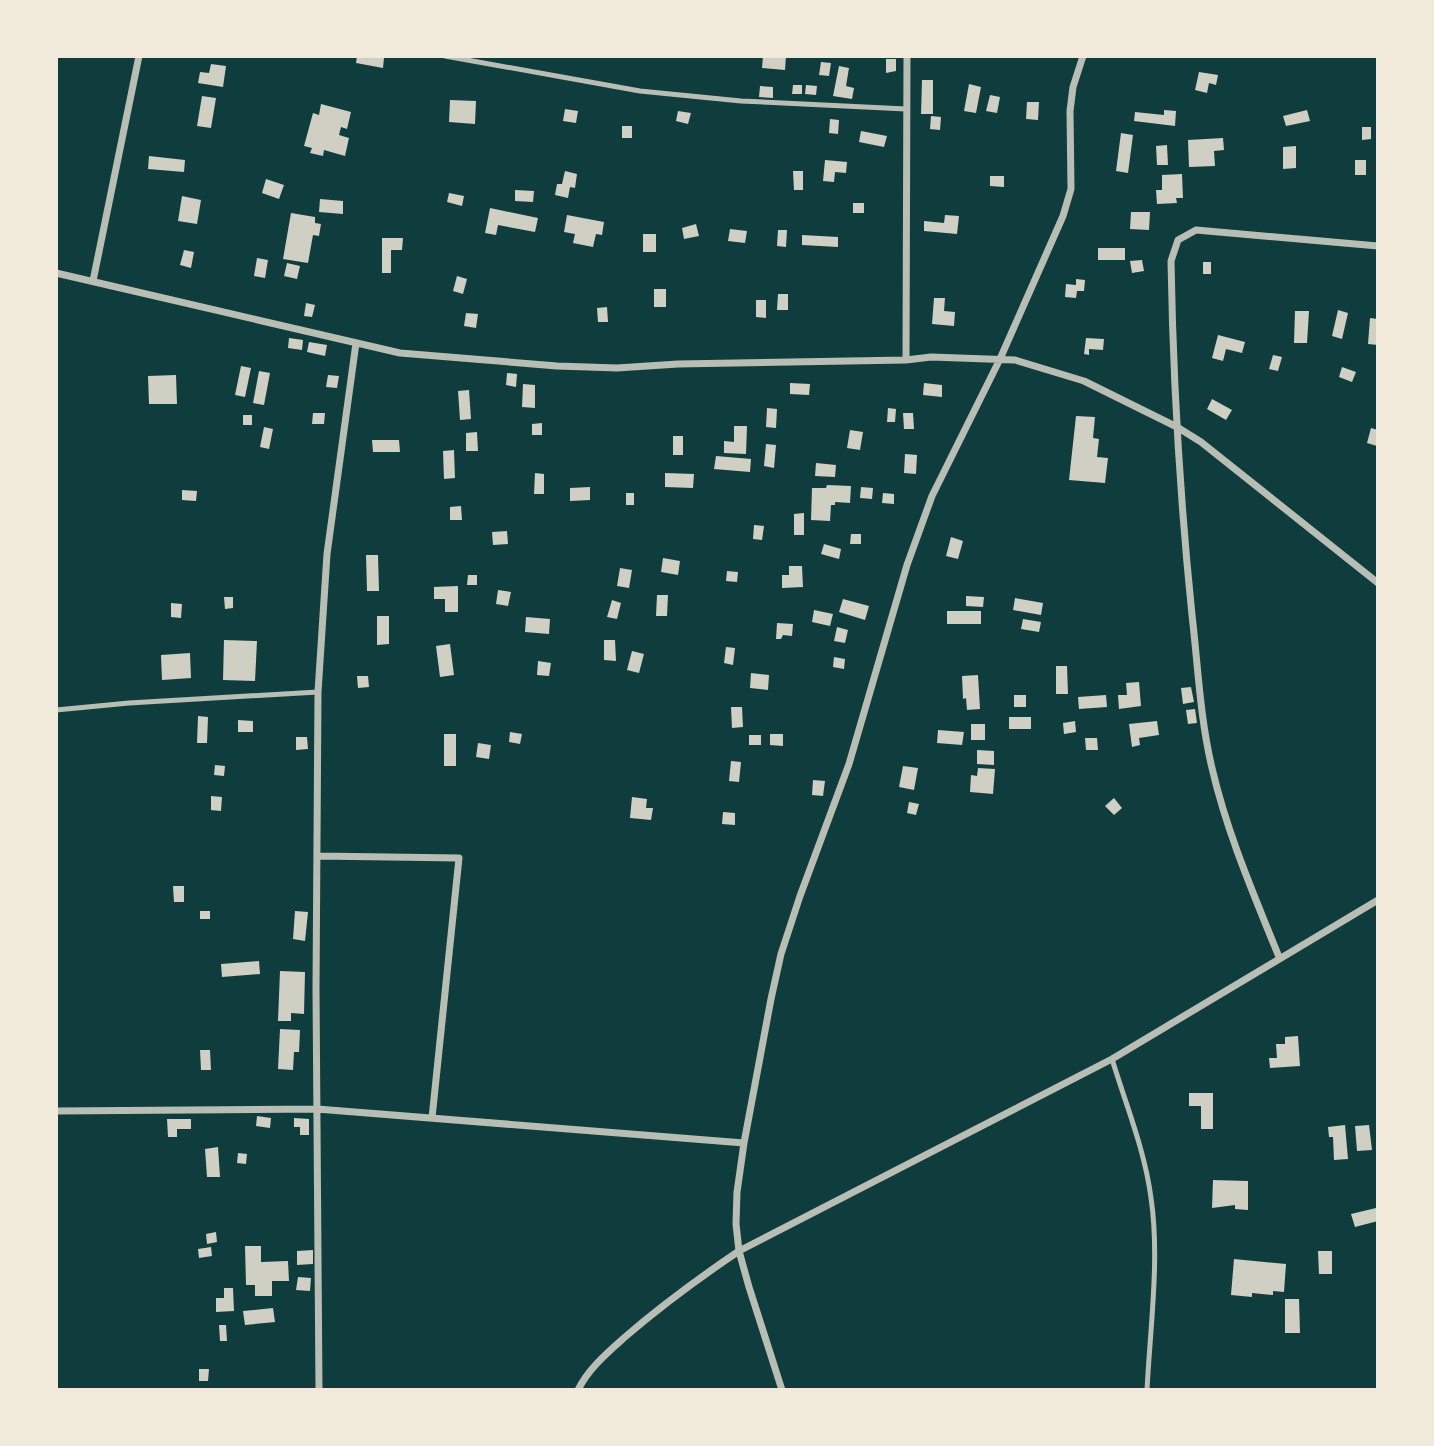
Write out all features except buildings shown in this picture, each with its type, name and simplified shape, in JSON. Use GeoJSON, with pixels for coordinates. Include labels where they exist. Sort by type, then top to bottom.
{"type":"FeatureCollection","features":[{"type":"Feature","properties":{"kind":"street"},"geometry":{"type":"LineString","coordinates":[[93,281],[139,56]]}},
{"type":"Feature","properties":{"kind":"street"},"geometry":{"type":"LineString","coordinates":[[906,360],[907,56]]}},
{"type":"Feature","properties":{"kind":"street"},"geometry":{"type":"LineString","coordinates":[[782,1390],[739,1251],[736,1208],[744,1143],[771,999],[800,896],[849,764],[907,565],[932,496],[1000,359],[1063,216],[1071,189],[1070,111],[1073,87],[1083,56]]}},
{"type":"Feature","properties":{"kind":"street"},"geometry":{"type":"LineString","coordinates":[[1279,957],[1222,806],[1202,708],[1188,578],[1177,427],[1171,261],[1178,240],[1196,230],[1206,229],[1378,246]]}},
{"type":"Feature","properties":{"kind":"street"},"geometry":{"type":"LineString","coordinates":[[56,273],[400,353],[557,366],[617,368],[678,364],[906,360],[931,357],[1015,360],[1084,381],[1177,427],[1247,477],[1378,583]]}},
{"type":"Feature","properties":{"kind":"street"},"geometry":{"type":"LineString","coordinates":[[319,1390],[318,692],[327,554],[356,342]]}},
{"type":"Feature","properties":{"kind":"street"},"geometry":{"type":"LineString","coordinates":[[317,856],[459,858],[432,1118]]}},
{"type":"Feature","properties":{"kind":"street"},"geometry":{"type":"LineString","coordinates":[[578,1390],[604,1356],[643,1322],[739,1251],[1112,1059],[1378,900]]}},
{"type":"Feature","properties":{"kind":"street"},"geometry":{"type":"LineString","coordinates":[[56,1111],[317,1109],[744,1143]]}},
{"type":"Feature","properties":{"kind":"lane"},"geometry":{"type":"LineString","coordinates":[[445,56],[640,91],[741,101],[906,109]]}},
{"type":"Feature","properties":{"kind":"lane"},"geometry":{"type":"LineString","coordinates":[[56,710],[318,692]]}},
{"type":"Feature","properties":{"kind":"lane"},"geometry":{"type":"LineString","coordinates":[[1112,1059],[1152,1198],[1154,1243],[1147,1390]]}}]}
